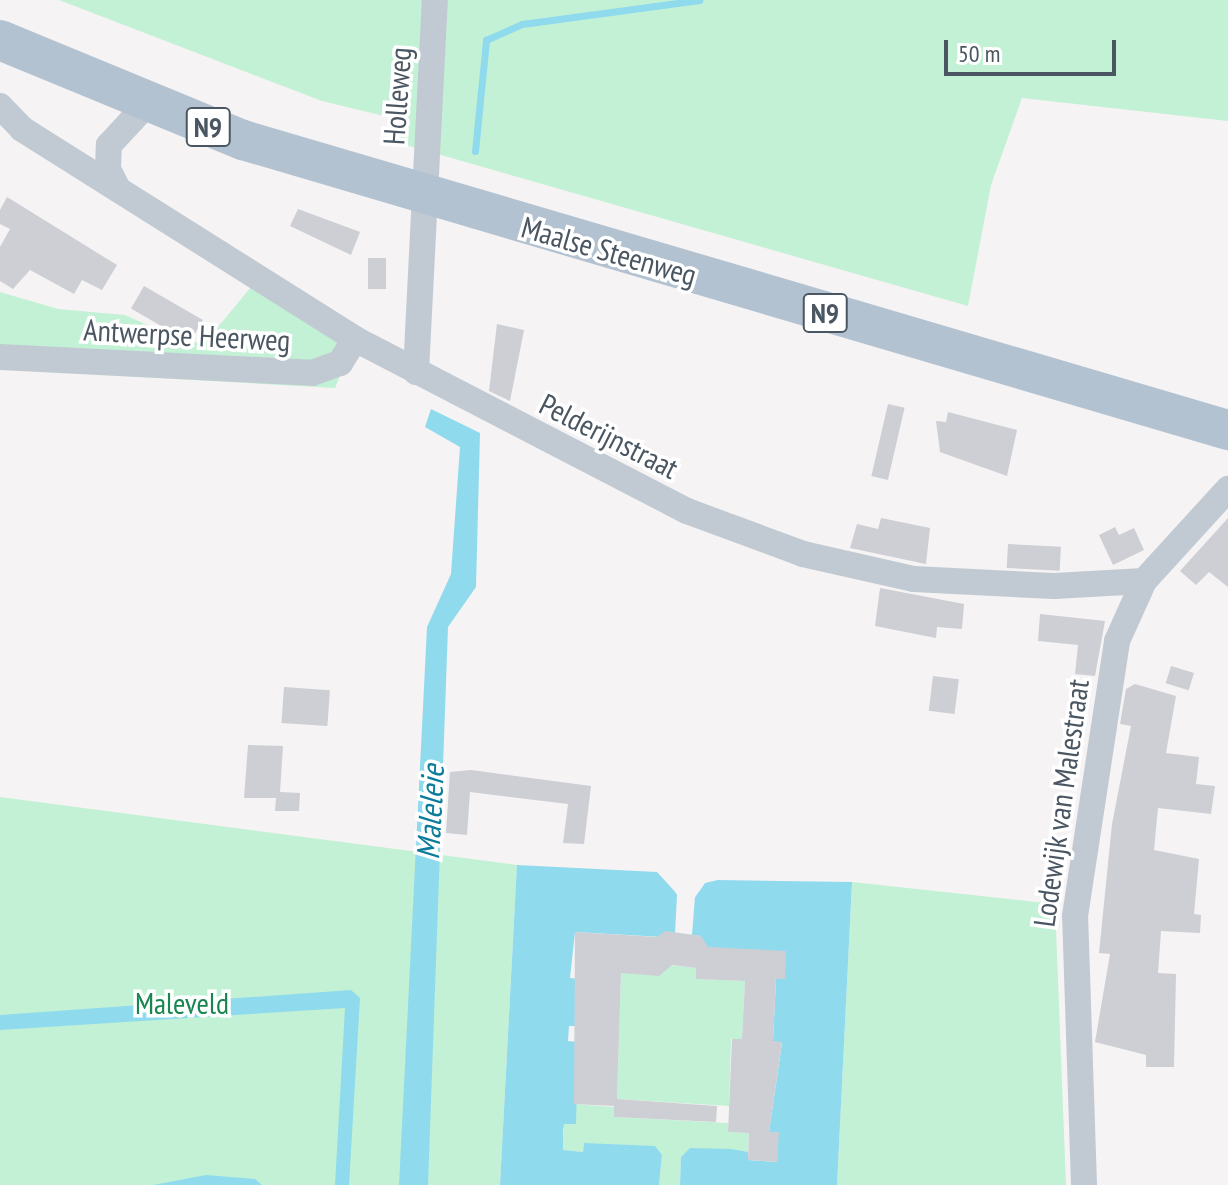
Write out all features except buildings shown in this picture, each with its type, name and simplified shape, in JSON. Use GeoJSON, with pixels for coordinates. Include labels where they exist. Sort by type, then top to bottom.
{"type":"FeatureCollection","features":[{"type":"Feature","properties":{"kind":"main road","name":"Maalse Steenweg"},"geometry":{"type":"LineString","coordinates":[[0,40],[146,105],[422,197],[1228,430]]}},
{"type":"Feature","properties":{"kind":"street","name":"Holleweg"},"geometry":{"type":"LineString","coordinates":[[416,372],[422,197],[435,0]]}},
{"type":"Feature","properties":{"kind":"street"},"geometry":{"type":"LineString","coordinates":[[118,189],[108,169],[109,145],[146,105]]}},
{"type":"Feature","properties":{"kind":"street","name":"Pelderijnstraat"},"geometry":{"type":"LineString","coordinates":[[0,106],[22,129],[355,339],[687,511],[803,554],[914,579],[1054,586],[1144,581]]}},
{"type":"Feature","properties":{"kind":"street","name":"Antwerpse Heerweg"},"geometry":{"type":"LineString","coordinates":[[0,357],[312,373],[340,363],[355,339]]}},
{"type":"Feature","properties":{"kind":"street"},"geometry":{"type":"LineString","coordinates":[[1144,581],[1228,489]]}},
{"type":"Feature","properties":{"kind":"street","name":"Lodewijk van Malestraat"},"geometry":{"type":"LineString","coordinates":[[1084,1185],[1077,892],[1117,641],[1144,581]]}},
{"type":"Feature","properties":{"kind":"green space"},"geometry":{"type":"Polygon","coordinates":[[[59,0],[1228,0],[1228,121],[1022,98],[991,185],[968,306],[399,143],[401,120],[322,101],[59,0]]]}},
{"type":"Feature","properties":{"kind":"green space"},"geometry":{"type":"Polygon","coordinates":[[[261,275],[355,339],[335,388],[0,369],[0,292],[58,309],[125,315],[192,345],[218,327],[261,275]]]}},
{"type":"Feature","properties":{"kind":"green space","name":"Maleveld"},"geometry":{"type":"Polygon","coordinates":[[[0,797],[517,865],[500,1185],[0,1185],[0,797]]]}},
{"type":"Feature","properties":{"kind":"green space"},"geometry":{"type":"Polygon","coordinates":[[[852,882],[1055,904],[1066,1185],[837,1185],[852,882]]]}},
{"type":"Feature","properties":{"kind":"green space"},"geometry":{"type":"Polygon","coordinates":[[[670,965],[696,968],[696,979],[745,981],[742,1039],[731,1039],[729,1106],[617,1099],[621,973],[670,965]]]}},
{"type":"Feature","properties":{"kind":"green space"},"geometry":{"type":"Polygon","coordinates":[[[574,1104],[614,1107],[614,1117],[728,1123],[728,1132],[749,1133],[748,1152],[690,1149],[681,1157],[680,1185],[659,1185],[662,1155],[584,1143],[583,1152],[562,1150],[564,1124],[576,1123],[574,1104]]]}},
{"type":"Feature","properties":{"kind":"water"},"geometry":{"type":"Polygon","coordinates":[[[431,409],[480,433],[476,587],[448,627],[428,1185],[399,1185],[427,627],[451,574],[460,447],[425,427],[431,409]]]}},
{"type":"Feature","properties":{"kind":"water"},"geometry":{"type":"Polygon","coordinates":[[[517,865],[657,872],[678,895],[695,897],[705,883],[718,880],[852,882],[837,1185],[680,1185],[681,1157],[690,1148],[731,1149],[748,1152],[748,1160],[777,1162],[778,1133],[769,1132],[782,1043],[773,1041],[776,979],[785,979],[701,947],[701,936],[666,932],[662,937],[575,932],[570,978],[580,979],[578,1026],[569,1026],[568,1041],[578,1042],[576,1124],[564,1124],[563,1150],[583,1152],[584,1143],[655,1146],[662,1155],[659,1185],[500,1185],[517,865]]]}},
{"type":"Feature","properties":{"kind":"water"},"geometry":{"type":"Polygon","coordinates":[[[351,990],[360,998],[349,1185],[335,1185],[345,1008],[0,1030],[0,1015],[351,990]]]}},
{"type":"Feature","properties":{"kind":"water"},"geometry":{"type":"Polygon","coordinates":[[[206,1175],[255,1179],[262,1185],[153,1185],[206,1175]]]}},
{"type":"Feature","properties":{"kind":"pier"},"geometry":{"type":"Polygon","coordinates":[[[669,880],[693,893],[705,883],[695,897],[692,935],[675,933],[677,895],[669,880]]]}},
{"type":"Feature","properties":{"kind":"waterway","name":"Maleleie"},"geometry":{"type":"LineString","coordinates":[[475,151],[486,40],[522,24],[699,0]]}}]}
